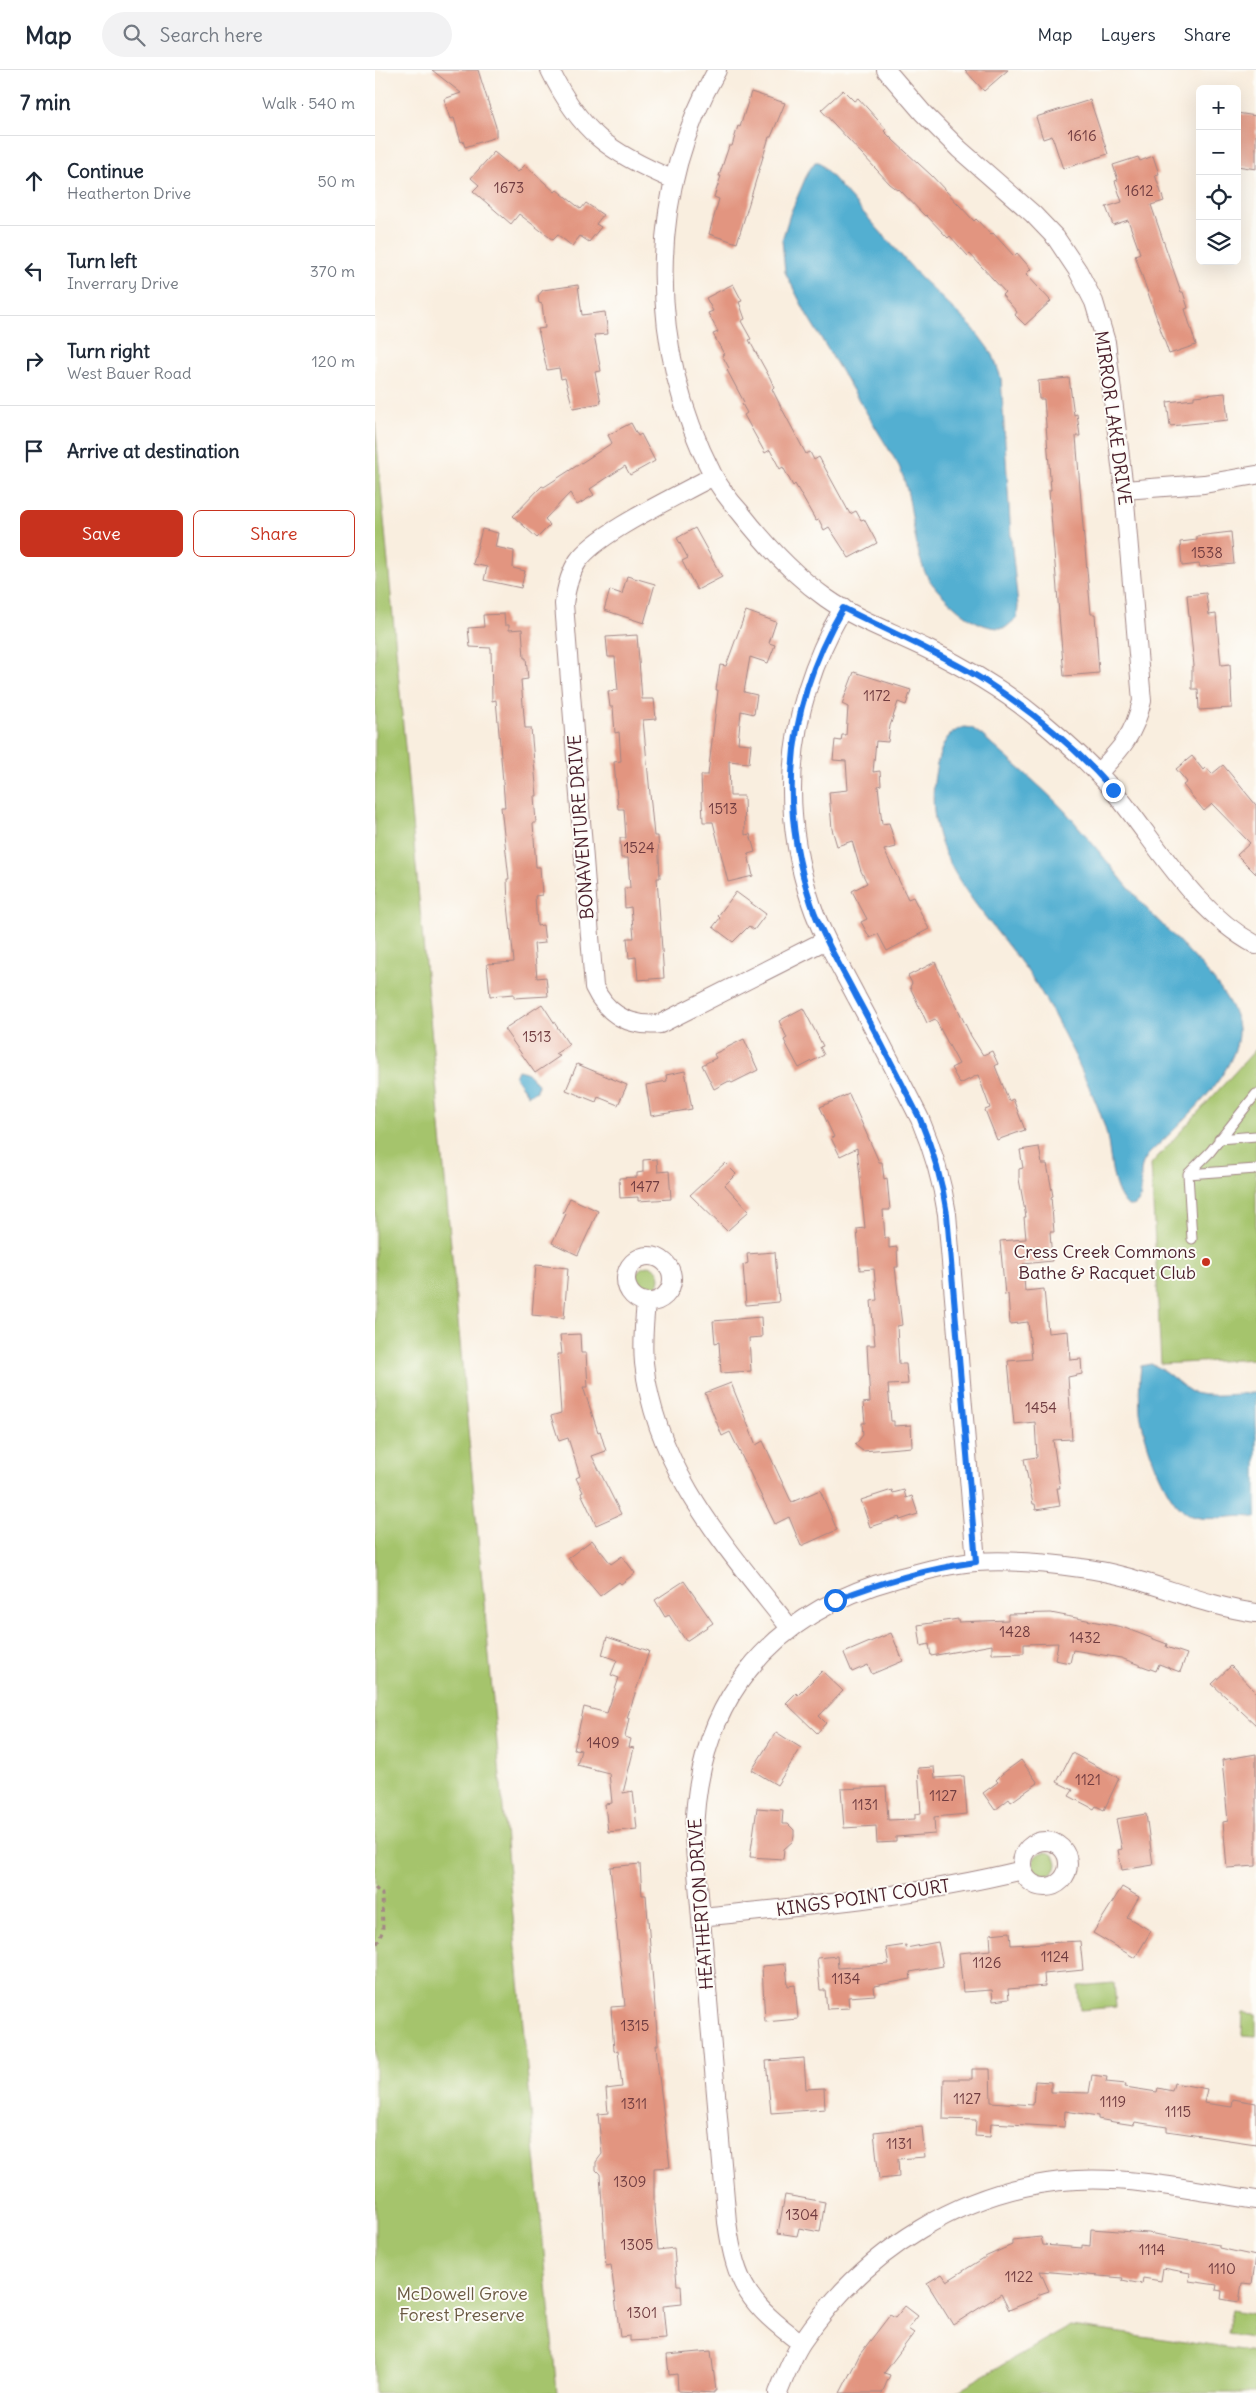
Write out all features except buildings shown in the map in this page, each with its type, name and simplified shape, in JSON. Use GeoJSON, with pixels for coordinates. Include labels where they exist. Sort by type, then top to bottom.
{"type":"FeatureCollection","features":[{"type":"Feature","properties":{"kind":"street"},"geometry":{"type":"LineString","coordinates":[[550,70],[563,96],[579,119],[600,140],[618,154],[672,180]]}},
{"type":"Feature","properties":{"kind":"street"},"geometry":{"type":"LineString","coordinates":[[717,70],[690,124],[672,180],[663,258],[664,309],[674,371],[693,429],[713,476],[771,552],[811,586],[843,608],[931,651],[985,681],[1032,714],[1098,773],[1201,904],[1238,935],[1256,945]]}},
{"type":"Feature","properties":{"kind":"street","name":"MIRROR LAKE DRIVE"},"geometry":{"type":"LineString","coordinates":[[885,70],[923,113],[959,149],[1033,214],[1056,238],[1078,271],[1093,302],[1106,342],[1124,490],[1142,701],[1137,723],[1132,734],[1098,773]]}},
{"type":"Feature","properties":{"kind":"street"},"geometry":{"type":"LineString","coordinates":[[1124,490],[1204,484],[1256,475]]}},
{"type":"Feature","properties":{"kind":"street","name":"BONAVENTURE DRIVE"},"geometry":{"type":"LineString","coordinates":[[713,476],[616,530],[590,547],[578,561],[567,586],[564,604],[594,987],[610,1011],[624,1020],[647,1025],[660,1024],[826,940]]}},
{"type":"Feature","properties":{"kind":"street"},"geometry":{"type":"LineString","coordinates":[[843,608],[831,629],[811,675],[804,699],[794,746],[791,781],[792,817],[799,861],[811,904],[826,940],[920,1119],[942,1181],[947,1214],[976,1562]]}},
{"type":"Feature","properties":{"kind":"street"},"geometry":{"type":"LineString","coordinates":[[646,1302],[644,1363],[651,1401],[661,1436],[671,1460],[687,1492],[709,1526],[790,1628]]}},
{"type":"Feature","properties":{"kind":"street","name":"HEATHERTON DRIVE"},"geometry":{"type":"LineString","coordinates":[[801,2343],[780,2328],[751,2298],[731,2254],[727,2222],[694,1837],[695,1808],[700,1772],[707,1748],[730,1696],[755,1662],[790,1628],[835,1600],[872,1585],[939,1567],[976,1562],[1024,1563],[1099,1570],[1138,1579],[1216,1605],[1256,1613]]}},
{"type":"Feature","properties":{"kind":"street","name":"KINGS POINT COURT"},"geometry":{"type":"LineString","coordinates":[[701,1917],[827,1905],[914,1892],[1023,1870]]}},
{"type":"Feature","properties":{"kind":"street"},"geometry":{"type":"LineString","coordinates":[[777,2393],[801,2343],[817,2321],[857,2276],[912,2233],[942,2216],[977,2201],[1026,2187],[1075,2180],[1135,2182],[1256,2200]]}},
{"type":"Feature","properties":{"kind":"lane"},"geometry":{"type":"LineString","coordinates":[[1193,1239],[1188,1174],[1210,1152],[1256,1094]]}},
{"type":"Feature","properties":{"kind":"lane"},"geometry":{"type":"LineString","coordinates":[[1219,1139],[1256,1136]]}},
{"type":"Feature","properties":{"kind":"lane"},"geometry":{"type":"LineString","coordinates":[[1188,1174],[1256,1169]]}},
{"type":"Feature","properties":{"kind":"path"},"geometry":{"type":"LineString","coordinates":[[375,1888],[382,1894],[383,1930],[375,1949]]}},
{"type":"Feature","properties":{"kind":"green space","name":"McDowell Grove Forest Preserve"},"geometry":{"type":"Polygon","coordinates":[[[375,422],[557,2393],[375,2393],[375,422]]]}},
{"type":"Feature","properties":{"kind":"green space","name":"Cress Creek Commons Bathe & Racquet Club"},"geometry":{"type":"Polygon","coordinates":[[[1256,1049],[1256,1359],[1161,1364],[1151,1164],[1256,1049]]]}},
{"type":"Feature","properties":{"kind":"green space"},"geometry":{"type":"Polygon","coordinates":[[[648,1266],[657,1269],[660,1278],[657,1287],[648,1290],[639,1287],[636,1278],[639,1269],[648,1266]]]}},
{"type":"Feature","properties":{"kind":"green space"},"geometry":{"type":"Polygon","coordinates":[[[1045,1852],[1054,1855],[1057,1864],[1054,1873],[1045,1876],[1036,1873],[1033,1864],[1036,1855],[1045,1852]]]}},
{"type":"Feature","properties":{"kind":"green space"},"geometry":{"type":"Polygon","coordinates":[[[1114,1983],[1116,2007],[1080,2010],[1078,1986],[1114,1983]]]}},
{"type":"Feature","properties":{"kind":"green space"},"geometry":{"type":"Polygon","coordinates":[[[1243,2013],[1256,2014],[1256,2036],[1242,2035],[1243,2013]]]}},
{"type":"Feature","properties":{"kind":"green space"},"geometry":{"type":"Polygon","coordinates":[[[1232,2310],[1254,2314],[1250,2337],[1227,2333],[1232,2310]]]}},
{"type":"Feature","properties":{"kind":"green space"},"geometry":{"type":"Polygon","coordinates":[[[1071,2326],[1256,2352],[1256,2393],[953,2393],[1071,2326]]]}},
{"type":"Feature","properties":{"kind":"water"},"geometry":{"type":"Polygon","coordinates":[[[815,162],[819,162],[921,278],[973,328],[993,355],[1001,378],[1011,538],[1018,606],[1017,618],[1005,628],[987,626],[970,618],[945,598],[927,576],[920,557],[904,479],[899,466],[807,315],[785,272],[782,240],[790,214],[808,172],[815,162]]]}},
{"type":"Feature","properties":{"kind":"water"},"geometry":{"type":"Polygon","coordinates":[[[965,727],[972,728],[983,736],[1064,810],[1147,909],[1201,965],[1226,998],[1234,1013],[1238,1028],[1236,1045],[1229,1063],[1205,1098],[1146,1157],[1141,1171],[1140,1197],[1134,1205],[1128,1206],[1117,1190],[1102,1119],[1076,1058],[1053,1014],[1028,972],[972,900],[956,875],[944,850],[936,823],[933,793],[938,760],[942,748],[950,735],[965,727]]]}},
{"type":"Feature","properties":{"kind":"water"},"geometry":{"type":"Polygon","coordinates":[[[518,1070],[526,1072],[538,1084],[537,1091],[528,1095],[515,1077],[518,1070]]]}},
{"type":"Feature","properties":{"kind":"water"},"geometry":{"type":"Polygon","coordinates":[[[1151,1364],[1162,1369],[1185,1388],[1196,1393],[1212,1395],[1256,1393],[1256,1518],[1239,1516],[1213,1519],[1196,1517],[1179,1507],[1171,1497],[1150,1452],[1140,1412],[1141,1366],[1151,1364]]]}},
{"type":"Feature","properties":{"kind":"place","name":"Cress Creek Commons Bathe & Racquet Club"},"geometry":{"type":"Point","coordinates":[1206,1262]}},
{"type":"Feature","properties":{"kind":"route"},"geometry":{"type":"LineString","coordinates":[[835,1600],[872,1585],[939,1567],[976,1562],[947,1214],[942,1181],[920,1119],[826,940],[811,904],[799,861],[792,817],[791,781],[798,723],[811,675],[831,629],[843,608],[931,651],[985,681],[1032,714],[1065,742],[1113,790]]}}]}
